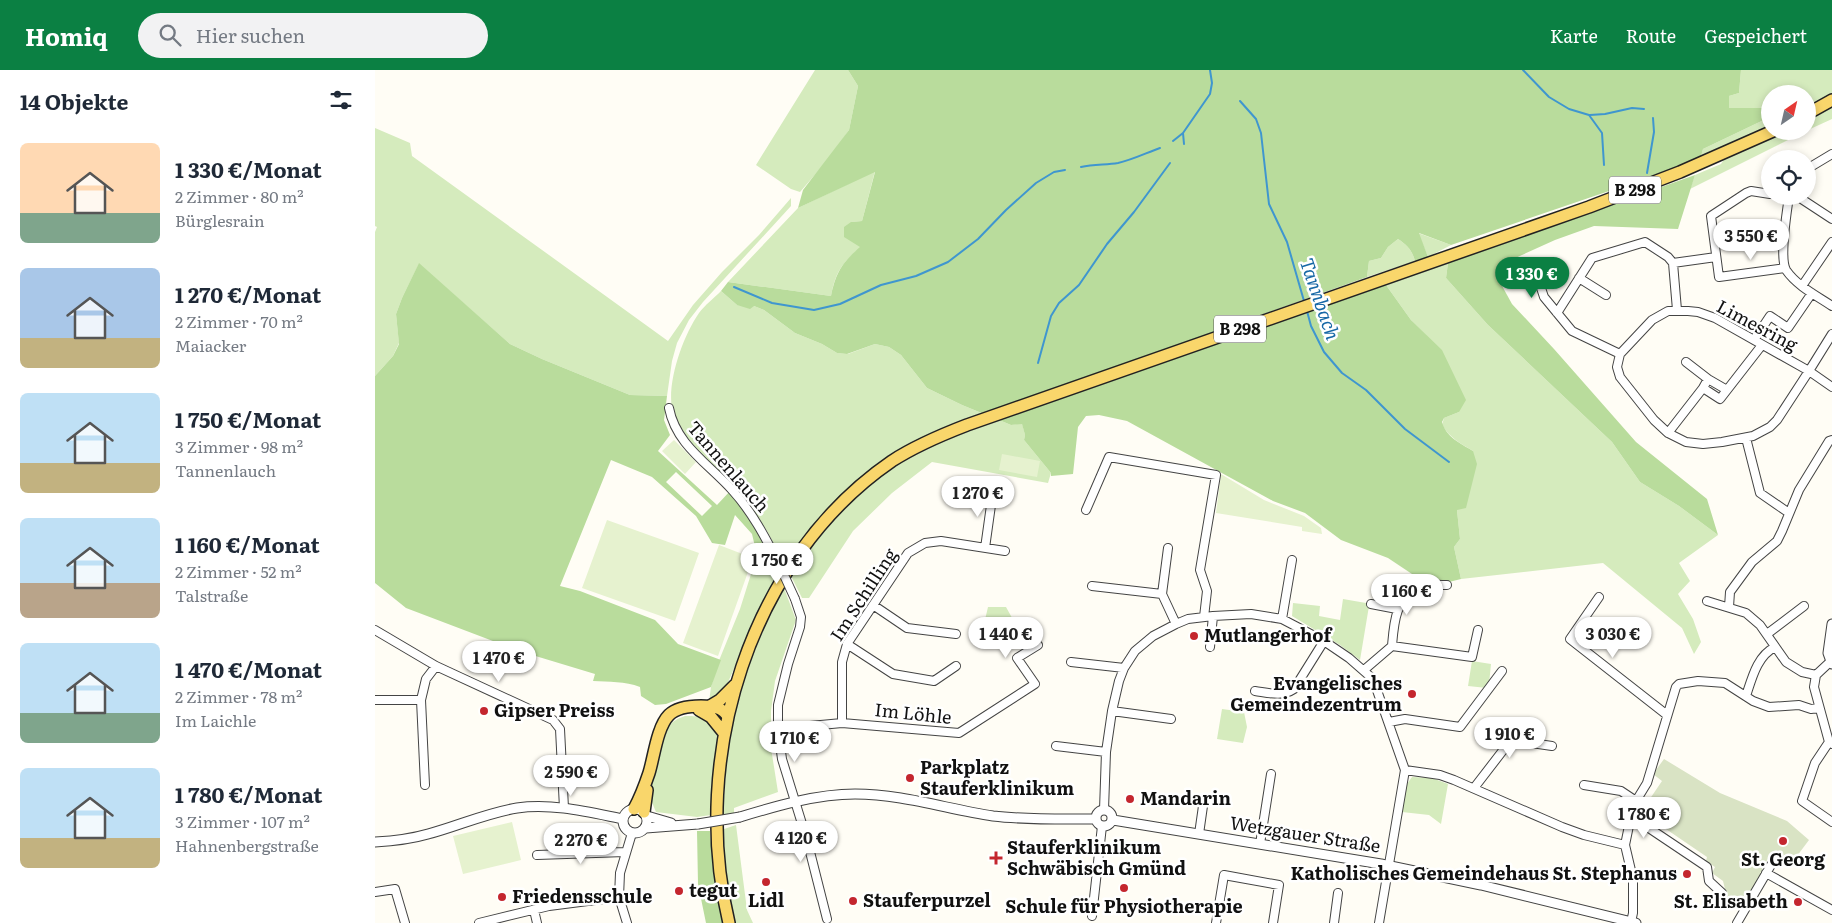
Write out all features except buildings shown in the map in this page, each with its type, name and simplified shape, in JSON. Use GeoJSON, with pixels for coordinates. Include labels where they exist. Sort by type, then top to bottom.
{"type":"FeatureCollection","features":[{"type":"Feature","properties":{"kind":"main road"},"geometry":{"type":"LineString","coordinates":[[1816,109],[1832,100]]}},
{"type":"Feature","properties":{"kind":"main road","name":"B 298"},"geometry":{"type":"LineString","coordinates":[[729,923],[718,859],[716,805],[724,733],[737,684],[756,631],[778,588],[806,546],[840,506],[869,478],[905,453],[953,430],[1635,190],[1761,136]]}},
{"type":"Feature","properties":{"kind":"main road"},"geometry":{"type":"LineString","coordinates":[[705,708],[720,700],[737,684]]}},
{"type":"Feature","properties":{"kind":"main road"},"geometry":{"type":"LineString","coordinates":[[641,812],[649,773],[664,722],[669,714],[684,708],[705,708],[728,717]]}},
{"type":"Feature","properties":{"kind":"main road"},"geometry":{"type":"LineString","coordinates":[[705,708],[724,733]]}},
{"type":"Feature","properties":{"kind":"street"},"geometry":{"type":"LineString","coordinates":[[1816,164],[1832,154]]}},
{"type":"Feature","properties":{"kind":"street"},"geometry":{"type":"LineString","coordinates":[[1761,193],[1746,193],[1711,216],[1719,277],[1785,268]]}},
{"type":"Feature","properties":{"kind":"street"},"geometry":{"type":"LineString","coordinates":[[1788,205],[1783,246],[1785,268],[1802,286],[1832,306]]}},
{"type":"Feature","properties":{"kind":"street"},"geometry":{"type":"LineString","coordinates":[[1811,205],[1832,219]]}},
{"type":"Feature","properties":{"kind":"street"},"geometry":{"type":"LineString","coordinates":[[1557,313],[1592,258],[1639,242],[1645,242],[1673,262],[1677,310]]}},
{"type":"Feature","properties":{"kind":"street"},"geometry":{"type":"LineString","coordinates":[[1802,286],[1832,242]]}},
{"type":"Feature","properties":{"kind":"street"},"geometry":{"type":"LineString","coordinates":[[1673,262],[1716,257]]}},
{"type":"Feature","properties":{"kind":"street"},"geometry":{"type":"LineString","coordinates":[[1579,278],[1606,295]]}},
{"type":"Feature","properties":{"kind":"street"},"geometry":{"type":"LineString","coordinates":[[1546,279],[1541,288],[1544,297],[1572,331],[1620,354]]}},
{"type":"Feature","properties":{"kind":"street"},"geometry":{"type":"LineString","coordinates":[[1754,340],[1769,316],[1788,328],[1812,292]]}},
{"type":"Feature","properties":{"kind":"street","name":"Limesring"},"geometry":{"type":"LineString","coordinates":[[1809,371],[1706,314],[1677,310],[1668,311],[1653,320],[1620,354],[1617,367],[1620,376],[1654,420],[1668,434],[1686,442],[1703,444],[1746,438],[1763,432],[1777,420],[1809,371],[1832,334]]}},
{"type":"Feature","properties":{"kind":"street"},"geometry":{"type":"LineString","coordinates":[[1703,388],[1720,399],[1763,345]]}},
{"type":"Feature","properties":{"kind":"street"},"geometry":{"type":"LineString","coordinates":[[1686,362],[1727,390]]}},
{"type":"Feature","properties":{"kind":"street"},"geometry":{"type":"LineString","coordinates":[[1809,371],[1832,387]]}},
{"type":"Feature","properties":{"kind":"street"},"geometry":{"type":"LineString","coordinates":[[1668,434],[1703,388],[1708,378]]}},
{"type":"Feature","properties":{"kind":"street","name":"Tannenlauch"},"geometry":{"type":"LineString","coordinates":[[669,408],[671,421],[681,439],[733,491],[758,523],[778,562],[801,617],[800,627],[788,664],[778,705],[778,728],[782,758],[807,840],[827,920]]}},
{"type":"Feature","properties":{"kind":"street"},"geometry":{"type":"LineString","coordinates":[[1746,438],[1760,493],[1789,513]]}},
{"type":"Feature","properties":{"kind":"street"},"geometry":{"type":"LineString","coordinates":[[1729,607],[1730,592],[1752,562],[1777,541],[1783,531],[1799,490],[1829,441],[1832,440]]}},
{"type":"Feature","properties":{"kind":"street"},"geometry":{"type":"LineString","coordinates":[[1086,510],[1109,457],[1216,475],[1200,570],[1207,591],[1204,617]]}},
{"type":"Feature","properties":{"kind":"street"},"geometry":{"type":"LineString","coordinates":[[985,548],[993,491]]}},
{"type":"Feature","properties":{"kind":"street","name":"Im Schilling"},"geometry":{"type":"LineString","coordinates":[[842,723],[842,662],[847,644],[908,553],[925,543],[941,541],[1005,551]]}},
{"type":"Feature","properties":{"kind":"street"},"geometry":{"type":"LineString","coordinates":[[1168,548],[1162,594],[1175,624]]}},
{"type":"Feature","properties":{"kind":"street"},"geometry":{"type":"LineString","coordinates":[[1282,619],[1292,560]]}},
{"type":"Feature","properties":{"kind":"street"},"geometry":{"type":"LineString","coordinates":[[1364,670],[1392,646],[1397,609],[1407,596],[1421,585],[1447,585]]}},
{"type":"Feature","properties":{"kind":"street"},"geometry":{"type":"LineString","coordinates":[[1092,586],[1162,594]]}},
{"type":"Feature","properties":{"kind":"street"},"geometry":{"type":"LineString","coordinates":[[1599,597],[1570,639],[1667,715]]}},
{"type":"Feature","properties":{"kind":"street"},"geometry":{"type":"LineString","coordinates":[[1707,601],[1746,614],[1767,634],[1786,662],[1795,669],[1816,675]]}},
{"type":"Feature","properties":{"kind":"street"},"geometry":{"type":"LineString","coordinates":[[1371,604],[1397,609]]}},
{"type":"Feature","properties":{"kind":"street"},"geometry":{"type":"LineString","coordinates":[[873,605],[907,628],[956,634]]}},
{"type":"Feature","properties":{"kind":"street"},"geometry":{"type":"LineString","coordinates":[[1767,634],[1803,606]]}},
{"type":"Feature","properties":{"kind":"street"},"geometry":{"type":"LineString","coordinates":[[1104,810],[1106,752],[1112,711],[1119,681],[1124,668],[1135,651],[1153,636],[1188,619],[1251,614],[1282,619],[1324,641],[1364,670],[1373,679],[1405,770],[1379,923]]}},
{"type":"Feature","properties":{"kind":"street"},"geometry":{"type":"LineString","coordinates":[[1210,647],[1213,616]]}},
{"type":"Feature","properties":{"kind":"street"},"geometry":{"type":"LineString","coordinates":[[1832,624],[1828,644],[1831,663],[1816,675],[1814,687],[1831,743],[1815,763],[1802,801],[1832,822]]}},
{"type":"Feature","properties":{"kind":"street"},"geometry":{"type":"LineString","coordinates":[[375,630],[436,666],[553,720],[560,730],[564,808]]}},
{"type":"Feature","properties":{"kind":"street"},"geometry":{"type":"LineString","coordinates":[[1392,646],[1471,657],[1478,630]]}},
{"type":"Feature","properties":{"kind":"street"},"geometry":{"type":"LineString","coordinates":[[1255,691],[1279,694],[1289,693],[1294,689],[1324,641]]}},
{"type":"Feature","properties":{"kind":"street"},"geometry":{"type":"LineString","coordinates":[[847,644],[893,674],[934,681],[956,666]]}},
{"type":"Feature","properties":{"kind":"street","name":"Im Löhle"},"geometry":{"type":"LineString","coordinates":[[778,728],[842,723],[959,733],[1035,684],[1017,658],[1038,644]]}},
{"type":"Feature","properties":{"kind":"street"},"geometry":{"type":"LineString","coordinates":[[1746,696],[1760,658],[1766,651],[1775,647]]}},
{"type":"Feature","properties":{"kind":"street"},"geometry":{"type":"LineString","coordinates":[[1071,662],[1124,668]]}},
{"type":"Feature","properties":{"kind":"street"},"geometry":{"type":"LineString","coordinates":[[425,785],[421,700],[426,679],[436,666]]}},
{"type":"Feature","properties":{"kind":"street"},"geometry":{"type":"LineString","coordinates":[[1389,722],[1405,720],[1460,727],[1502,671]]}},
{"type":"Feature","properties":{"kind":"street"},"geometry":{"type":"LineString","coordinates":[[1633,922],[1633,879],[1625,845],[1631,816],[1636,802],[1647,783],[1676,686],[1699,681],[1725,683],[1759,704],[1769,707],[1799,705],[1811,709],[1819,708]]}},
{"type":"Feature","properties":{"kind":"street"},"geometry":{"type":"LineString","coordinates":[[375,700],[421,700]]}},
{"type":"Feature","properties":{"kind":"street"},"geometry":{"type":"LineString","coordinates":[[1112,711],[1171,718]]}},
{"type":"Feature","properties":{"kind":"street"},"geometry":{"type":"LineString","coordinates":[[1474,788],[1511,740],[1552,746]]}},
{"type":"Feature","properties":{"kind":"street"},"geometry":{"type":"LineString","coordinates":[[1056,746],[1106,752]]}},
{"type":"Feature","properties":{"kind":"street"},"geometry":{"type":"LineString","coordinates":[[1405,770],[1440,775],[1562,827],[1584,835],[1625,845]]}},
{"type":"Feature","properties":{"kind":"street"},"geometry":{"type":"LineString","coordinates":[[1260,844],[1271,774]]}},
{"type":"Feature","properties":{"kind":"street"},"geometry":{"type":"LineString","coordinates":[[1584,785],[1621,791],[1636,802]]}},
{"type":"Feature","properties":{"kind":"street"},"geometry":{"type":"LineString","coordinates":[[676,825],[641,812],[627,812],[623,819],[626,829],[632,833],[640,833],[646,828],[698,824],[740,817],[826,796],[853,794],[873,794],[995,816],[1096,819]]}},
{"type":"Feature","properties":{"kind":"street"},"geometry":{"type":"LineString","coordinates":[[1199,834],[1203,806]]}},
{"type":"Feature","properties":{"kind":"street"},"geometry":{"type":"LineString","coordinates":[[375,842],[402,840],[428,834],[516,808],[564,808],[623,819]]}},
{"type":"Feature","properties":{"kind":"street"},"geometry":{"type":"LineString","coordinates":[[1104,810],[1111,813],[1113,820],[1110,824],[1103,826],[1098,824],[1096,819],[1099,812],[1104,810]]}},
{"type":"Feature","properties":{"kind":"street"},"geometry":{"type":"LineString","coordinates":[[641,812],[648,820],[646,828]]}},
{"type":"Feature","properties":{"kind":"street"},"geometry":{"type":"LineString","coordinates":[[1631,816],[1707,867],[1709,881],[1722,893]]}},
{"type":"Feature","properties":{"kind":"street","name":"Wetzgauer Straße"},"geometry":{"type":"LineString","coordinates":[[1113,820],[1389,866],[1481,885],[1633,922]]}},
{"type":"Feature","properties":{"kind":"street"},"geometry":{"type":"LineString","coordinates":[[1092,916],[1103,826]]}},
{"type":"Feature","properties":{"kind":"street"},"geometry":{"type":"LineString","coordinates":[[627,923],[619,897],[620,873],[632,833]]}},
{"type":"Feature","properties":{"kind":"street"},"geometry":{"type":"LineString","coordinates":[[537,855],[625,852]]}},
{"type":"Feature","properties":{"kind":"street"},"geometry":{"type":"LineString","coordinates":[[1737,923],[1771,864]]}},
{"type":"Feature","properties":{"kind":"street"},"geometry":{"type":"LineString","coordinates":[[1766,873],[1832,910]]}},
{"type":"Feature","properties":{"kind":"street"},"geometry":{"type":"LineString","coordinates":[[1216,923],[1224,874],[1279,885],[1273,923]]}},
{"type":"Feature","properties":{"kind":"street"},"geometry":{"type":"LineString","coordinates":[[375,892],[395,890],[405,923]]}},
{"type":"Feature","properties":{"kind":"street"},"geometry":{"type":"LineString","coordinates":[[1334,923],[1338,893]]}},
{"type":"Feature","properties":{"kind":"street"},"geometry":{"type":"LineString","coordinates":[[479,923],[577,901],[619,897]]}},
{"type":"Feature","properties":{"kind":"street"},"geometry":{"type":"LineString","coordinates":[[533,910],[537,923]]}},
{"type":"Feature","properties":{"kind":"green space"},"geometry":{"type":"Polygon","coordinates":[[[815,70],[848,70],[858,86],[849,130],[831,156],[800,192],[791,189],[756,165],[815,70]]]}},
{"type":"Feature","properties":{"kind":"green space"},"geometry":{"type":"Polygon","coordinates":[[[848,70],[1741,70],[1739,93],[1729,96],[1729,108],[1761,108],[1761,121],[1703,149],[1700,160],[1451,245],[1419,233],[1428,257],[1415,261],[1409,248],[1398,239],[1388,247],[1381,258],[1369,261],[1367,277],[984,414],[927,388],[901,355],[889,347],[875,344],[847,354],[837,353],[822,344],[795,333],[764,310],[754,306],[750,309],[737,305],[721,291],[728,282],[831,296],[835,280],[841,268],[860,247],[844,237],[844,227],[851,222],[862,221],[875,172],[798,208],[803,190],[849,130],[858,86],[848,70]]]}},
{"type":"Feature","properties":{"kind":"green space"},"geometry":{"type":"Polygon","coordinates":[[[1741,70],[1832,70],[1832,96],[1816,105],[1816,85],[1761,85],[1761,108],[1729,109],[1729,96],[1739,93],[1741,70]]]}},
{"type":"Feature","properties":{"kind":"green space"},"geometry":{"type":"Polygon","coordinates":[[[1832,104],[1832,119],[1816,126],[1816,113],[1832,104]]]}},
{"type":"Feature","properties":{"kind":"green space"},"geometry":{"type":"Polygon","coordinates":[[[1761,121],[1761,133],[1700,160],[1703,149],[1761,121]]]}},
{"type":"Feature","properties":{"kind":"green space"},"geometry":{"type":"Polygon","coordinates":[[[375,128],[410,143],[412,156],[668,341],[693,305],[791,198],[791,206],[703,302],[689,320],[677,343],[672,361],[667,396],[630,395],[510,344],[419,264],[396,314],[399,343],[393,356],[375,376],[375,232],[377,227],[375,226],[375,128]]]}},
{"type":"Feature","properties":{"kind":"green space"},"geometry":{"type":"Polygon","coordinates":[[[1762,140],[1788,140],[1768,150],[1761,150],[1761,154],[1690,189],[1695,175],[1721,164],[1725,158],[1762,140]]]}},
{"type":"Feature","properties":{"kind":"green space"},"geometry":{"type":"Polygon","coordinates":[[[875,171],[862,221],[851,222],[861,247],[841,268],[835,280],[831,296],[728,282],[798,208],[875,171]]]}},
{"type":"Feature","properties":{"kind":"green space"},"geometry":{"type":"Polygon","coordinates":[[[1695,175],[1678,229],[1594,226],[1555,240],[1511,260],[1503,270],[1501,284],[1512,304],[1636,442],[1707,499],[1718,535],[1679,506],[1640,482],[1612,442],[1488,325],[1446,278],[1448,263],[1695,175]]]}},
{"type":"Feature","properties":{"kind":"green space"},"geometry":{"type":"Polygon","coordinates":[[[1418,233],[1451,245],[1428,257],[1418,233]]]}},
{"type":"Feature","properties":{"kind":"green space"},"geometry":{"type":"Polygon","coordinates":[[[1398,239],[1409,248],[1415,261],[1367,277],[1369,261],[1381,258],[1388,247],[1398,239]]]}},
{"type":"Feature","properties":{"kind":"green space"},"geometry":{"type":"Polygon","coordinates":[[[419,263],[510,344],[630,395],[667,396],[664,420],[670,435],[658,451],[717,505],[731,490],[768,546],[757,555],[752,534],[735,515],[725,545],[712,543],[696,516],[652,477],[611,460],[560,586],[580,591],[655,620],[678,644],[721,660],[711,687],[666,704],[655,705],[641,696],[640,687],[623,683],[593,681],[595,674],[519,651],[406,608],[375,583],[375,376],[393,356],[399,344],[396,314],[419,263]],[[676,472],[666,482],[702,516],[712,506],[676,472]]]}},
{"type":"Feature","properties":{"kind":"green space"},"geometry":{"type":"Polygon","coordinates":[[[1448,263],[1446,278],[1488,325],[1612,442],[1640,482],[1679,506],[1718,535],[1679,563],[1690,581],[1678,594],[1693,619],[1701,642],[1694,654],[1682,628],[1603,563],[1461,579],[1454,547],[1460,539],[1457,510],[1473,451],[1452,437],[1442,425],[1444,418],[1459,412],[1426,335],[1411,320],[1386,285],[1448,263]]]}},
{"type":"Feature","properties":{"kind":"green space"},"geometry":{"type":"Polygon","coordinates":[[[1386,285],[1411,320],[1442,350],[1466,400],[1459,412],[1444,418],[1442,422],[1450,436],[1473,451],[1477,464],[1466,508],[1457,510],[1460,539],[1454,547],[1461,579],[1445,583],[1424,582],[1388,558],[1341,540],[1305,513],[1273,501],[1127,421],[1099,415],[1086,416],[1078,427],[1073,474],[1051,476],[1051,473],[1024,440],[1025,435],[1022,424],[1011,425],[999,420],[1386,285]]]}},
{"type":"Feature","properties":{"kind":"green space"},"geometry":{"type":"Polygon","coordinates":[[[721,291],[737,305],[754,306],[764,310],[795,333],[822,344],[837,353],[848,354],[875,344],[889,347],[901,355],[927,388],[984,414],[887,458],[850,488],[835,503],[811,530],[785,565],[767,531],[743,497],[685,437],[673,413],[672,385],[682,346],[699,313],[721,291]]]}},
{"type":"Feature","properties":{"kind":"green space"},"geometry":{"type":"Polygon","coordinates":[[[999,420],[1011,425],[1022,423],[1025,435],[1024,440],[1051,473],[1048,483],[932,462],[892,493],[853,531],[809,598],[802,598],[791,576],[829,524],[856,496],[904,459],[960,432],[999,420]]]}},
{"type":"Feature","properties":{"kind":"green space"},"geometry":{"type":"Polygon","coordinates":[[[674,440],[696,462],[685,474],[662,451],[674,440]]]}},
{"type":"Feature","properties":{"kind":"green space"},"geometry":{"type":"Polygon","coordinates":[[[1002,454],[1040,461],[1037,477],[999,470],[1002,454]]]}},
{"type":"Feature","properties":{"kind":"green space"},"geometry":{"type":"Polygon","coordinates":[[[1221,474],[1264,500],[1304,516],[1321,528],[1322,534],[1302,531],[1302,527],[1216,513],[1221,474]]]}},
{"type":"Feature","properties":{"kind":"green space"},"geometry":{"type":"Polygon","coordinates":[[[607,520],[699,553],[675,621],[582,588],[607,520]]]}},
{"type":"Feature","properties":{"kind":"green space"},"geometry":{"type":"Polygon","coordinates":[[[719,545],[753,558],[718,656],[683,643],[719,545]]]}},
{"type":"Feature","properties":{"kind":"green space"},"geometry":{"type":"Polygon","coordinates":[[[768,546],[779,575],[755,620],[726,687],[709,702],[718,663],[740,609],[757,555],[768,546]]]}},
{"type":"Feature","properties":{"kind":"green space"},"geometry":{"type":"Polygon","coordinates":[[[784,588],[796,620],[775,681],[771,711],[771,748],[778,792],[734,808],[734,813],[723,815],[728,750],[743,680],[755,648],[784,588]]]}},
{"type":"Feature","properties":{"kind":"green space"},"geometry":{"type":"Polygon","coordinates":[[[1343,599],[1366,603],[1369,606],[1360,660],[1340,645],[1292,616],[1293,603],[1320,606],[1319,616],[1340,620],[1343,599]]]}},
{"type":"Feature","properties":{"kind":"green space"},"geometry":{"type":"Polygon","coordinates":[[[988,607],[1006,607],[1016,625],[1001,634],[984,624],[988,607]]]}},
{"type":"Feature","properties":{"kind":"green space"},"geometry":{"type":"Polygon","coordinates":[[[1472,661],[1491,664],[1487,688],[1468,686],[1472,661]]]}},
{"type":"Feature","properties":{"kind":"green space"},"geometry":{"type":"Polygon","coordinates":[[[1222,709],[1244,712],[1247,727],[1243,743],[1217,739],[1222,709]]]}},
{"type":"Feature","properties":{"kind":"green space"},"geometry":{"type":"Polygon","coordinates":[[[685,716],[696,716],[711,722],[717,731],[711,815],[697,817],[656,812],[651,800],[648,798],[665,731],[674,721],[685,716]]]}},
{"type":"Feature","properties":{"kind":"green space"},"geometry":{"type":"Polygon","coordinates":[[[1664,759],[1720,793],[1787,821],[1809,840],[1791,864],[1772,852],[1762,869],[1764,871],[1744,905],[1730,909],[1723,881],[1712,873],[1715,867],[1706,861],[1707,857],[1641,812],[1662,781],[1653,774],[1664,759]]]}},
{"type":"Feature","properties":{"kind":"green space"},"geometry":{"type":"Polygon","coordinates":[[[1412,777],[1432,778],[1448,784],[1441,824],[1429,815],[1402,812],[1407,784],[1412,777]]]}},
{"type":"Feature","properties":{"kind":"green space"},"geometry":{"type":"Polygon","coordinates":[[[512,822],[521,860],[463,874],[453,836],[512,822]]]}},
{"type":"Feature","properties":{"kind":"green space"},"geometry":{"type":"Polygon","coordinates":[[[736,825],[747,910],[753,923],[735,923],[730,903],[721,830],[736,825]]]}},
{"type":"Feature","properties":{"kind":"green space"},"geometry":{"type":"Polygon","coordinates":[[[697,831],[710,831],[713,868],[724,923],[706,923],[698,884],[697,831]]]}},
{"type":"Feature","properties":{"kind":"waterway"},"geometry":{"type":"LineString","coordinates":[[1173,141],[1183,133],[1210,94],[1212,83],[1210,70]]}},
{"type":"Feature","properties":{"kind":"waterway"},"geometry":{"type":"LineString","coordinates":[[1523,70],[1549,97],[1569,109],[1589,115],[1602,133],[1604,165]]}},
{"type":"Feature","properties":{"kind":"waterway","name":"Tannbach"},"geometry":{"type":"LineString","coordinates":[[1240,101],[1256,119],[1261,133],[1269,204],[1287,242],[1304,301]]}},
{"type":"Feature","properties":{"kind":"waterway"},"geometry":{"type":"LineString","coordinates":[[1590,115],[1632,108],[1644,109]]}},
{"type":"Feature","properties":{"kind":"waterway"},"geometry":{"type":"LineString","coordinates":[[1647,173],[1654,132],[1653,118]]}},
{"type":"Feature","properties":{"kind":"waterway"},"geometry":{"type":"LineString","coordinates":[[1183,133],[1184,144]]}},
{"type":"Feature","properties":{"kind":"waterway"},"geometry":{"type":"LineString","coordinates":[[1081,167],[1118,163],[1160,148]]}},
{"type":"Feature","properties":{"kind":"waterway"},"geometry":{"type":"LineString","coordinates":[[1038,363],[1051,316],[1059,303],[1079,285],[1107,244],[1134,212],[1170,163]]}},
{"type":"Feature","properties":{"kind":"waterway"},"geometry":{"type":"LineString","coordinates":[[734,287],[772,303],[814,310],[840,304],[881,285],[916,276],[948,262],[978,239],[1036,183],[1054,172],[1065,170]]}},
{"type":"Feature","properties":{"kind":"waterway","name":"Tannbach"},"geometry":{"type":"LineString","coordinates":[[1307,311],[1311,326],[1324,352],[1342,373],[1366,390],[1405,429],[1449,462]]}},
{"type":"Feature","properties":{"kind":"place","name":"Mutlangerhof"},"geometry":{"type":"Point","coordinates":[1194,636]}},
{"type":"Feature","properties":{"kind":"place","name":"Evangelisches Gemeindezentrum"},"geometry":{"type":"Point","coordinates":[1412,694]}},
{"type":"Feature","properties":{"kind":"place","name":"Gipser Preiss"},"geometry":{"type":"Point","coordinates":[484,711]}},
{"type":"Feature","properties":{"kind":"place","name":"Parkplatz Stauferklinikum"},"geometry":{"type":"Point","coordinates":[910,778]}},
{"type":"Feature","properties":{"kind":"place","name":"Mandarin"},"geometry":{"type":"Point","coordinates":[1130,799]}},
{"type":"Feature","properties":{"kind":"place","name":"St. Georg"},"geometry":{"type":"Point","coordinates":[1783,841]}},
{"type":"Feature","properties":{"kind":"place","name":"Stauferklinikum Schwäbisch Gmünd"},"geometry":{"type":"Point","coordinates":[996,858]}},
{"type":"Feature","properties":{"kind":"place","name":"Katholisches Gemeindehaus St. Stephanus"},"geometry":{"type":"Point","coordinates":[1687,874]}},
{"type":"Feature","properties":{"kind":"place","name":"Lidl"},"geometry":{"type":"Point","coordinates":[766,882]}},
{"type":"Feature","properties":{"kind":"place","name":"Schule für Physiotherapie"},"geometry":{"type":"Point","coordinates":[1124,888]}},
{"type":"Feature","properties":{"kind":"place","name":"tegut"},"geometry":{"type":"Point","coordinates":[679,891]}},
{"type":"Feature","properties":{"kind":"place","name":"Friedensschule"},"geometry":{"type":"Point","coordinates":[502,897]}},
{"type":"Feature","properties":{"kind":"place","name":"Stauferpurzel"},"geometry":{"type":"Point","coordinates":[853,901]}},
{"type":"Feature","properties":{"kind":"place","name":"St. Elisabeth"},"geometry":{"type":"Point","coordinates":[1798,902]}}]}
